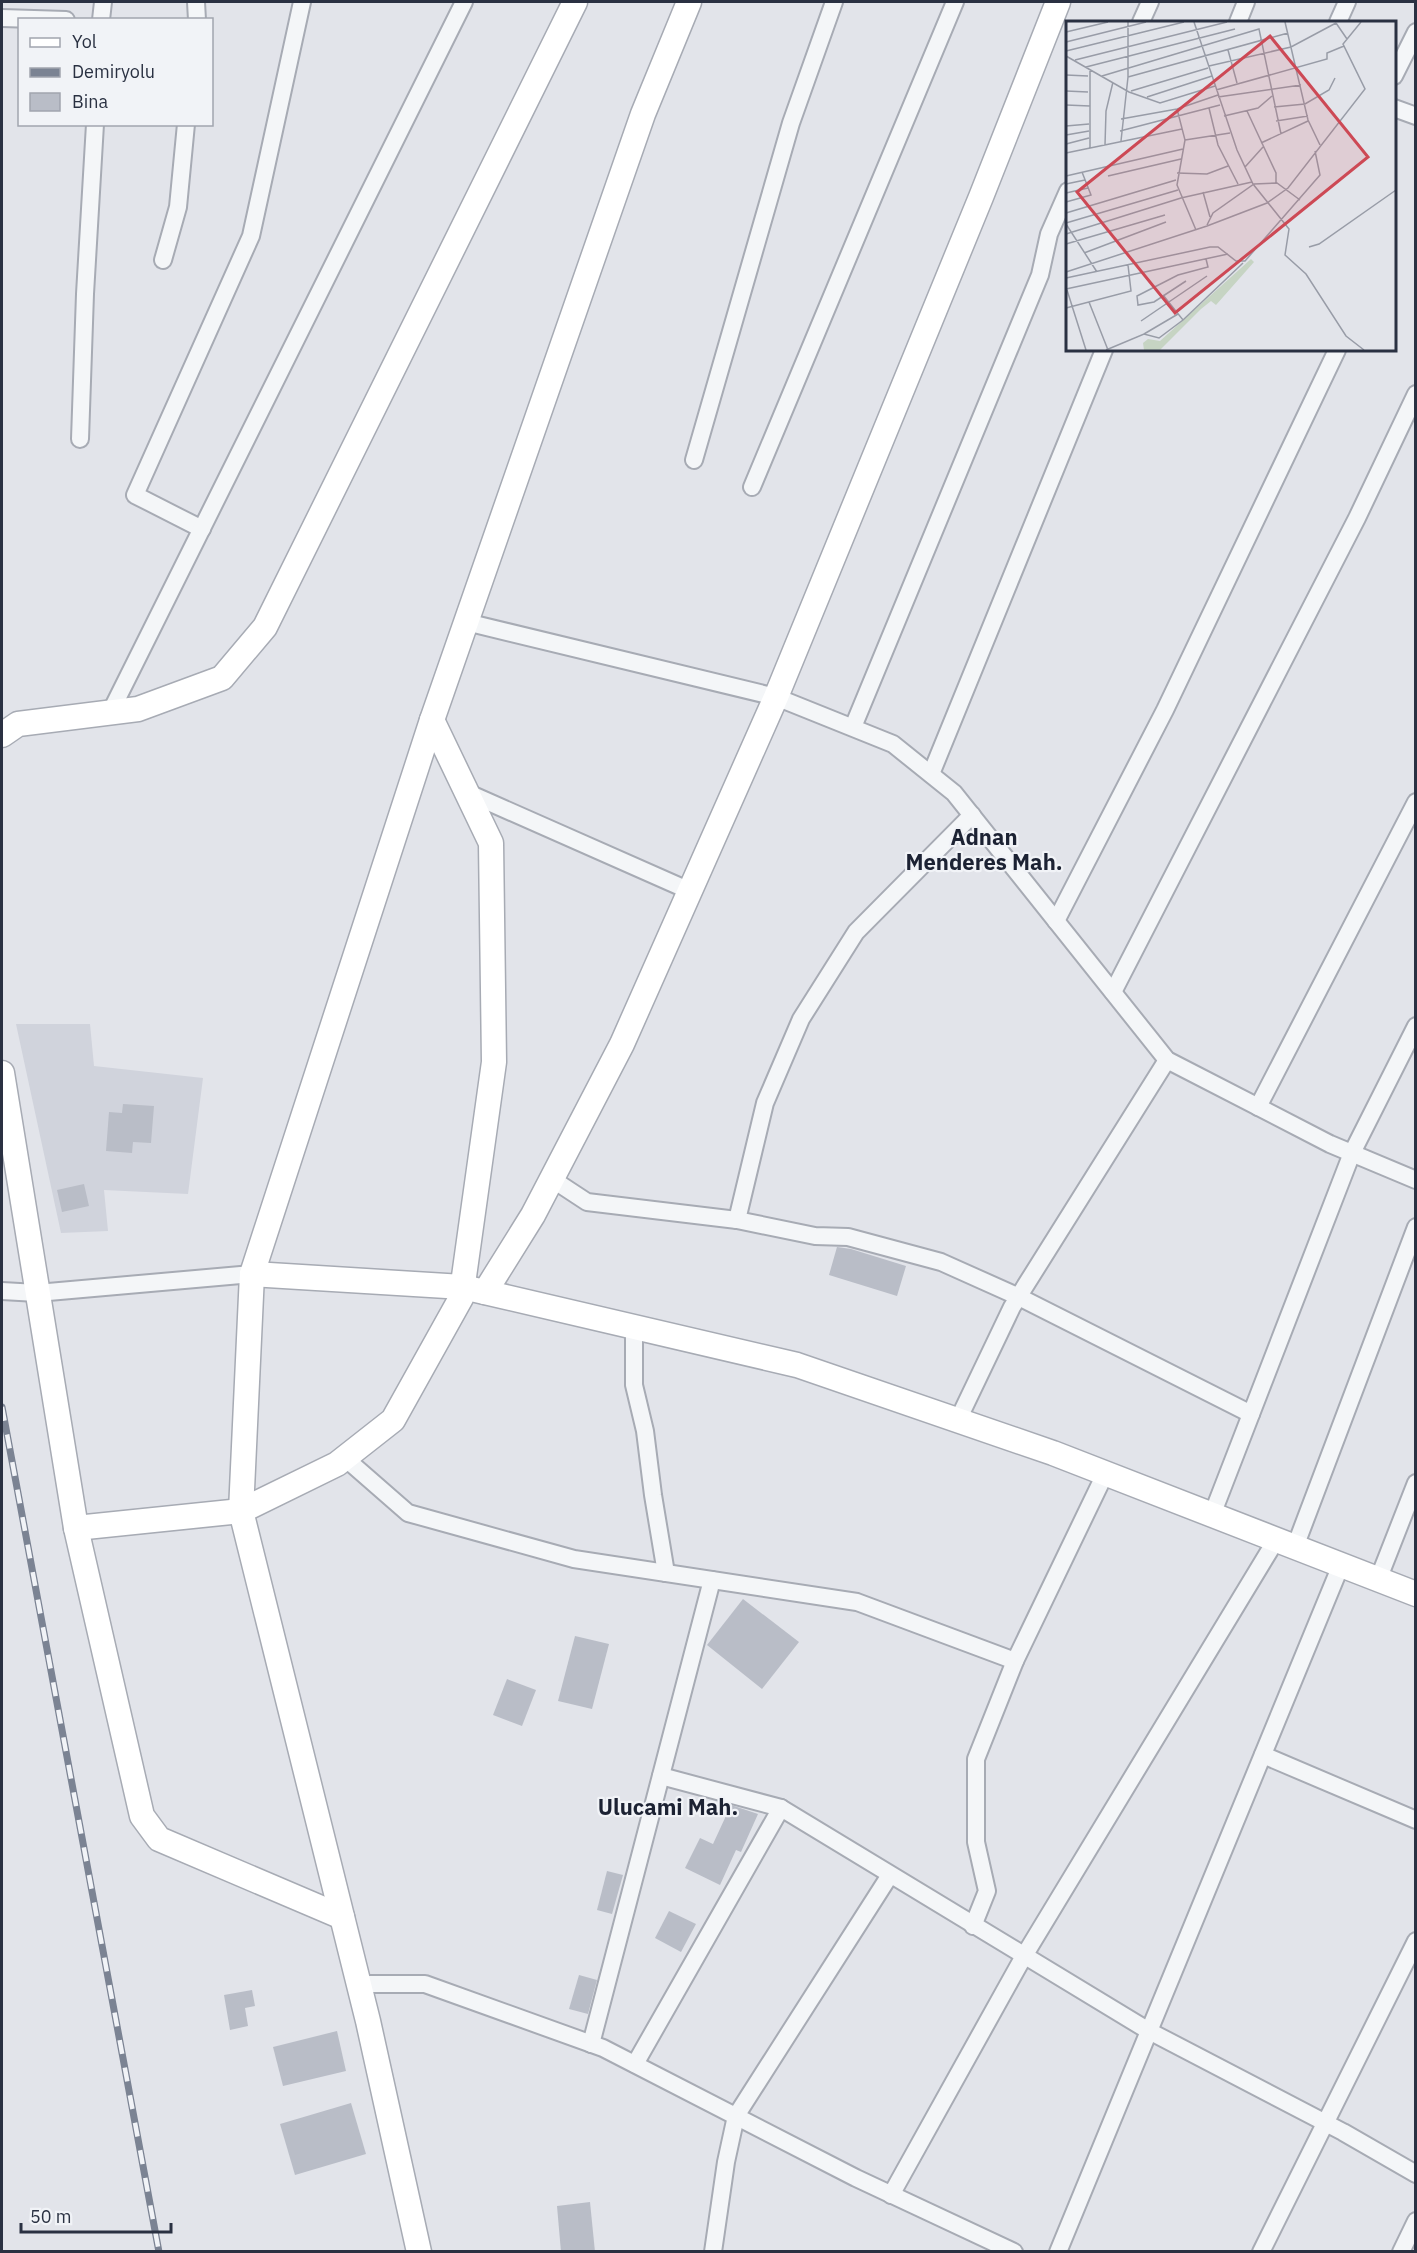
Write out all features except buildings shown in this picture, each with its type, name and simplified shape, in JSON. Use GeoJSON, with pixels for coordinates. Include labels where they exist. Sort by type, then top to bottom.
{"type":"FeatureCollection","features":[{"type":"Feature","properties":{"kind":"street"},"geometry":{"type":"LineString","coordinates":[[101,18],[103,2]]}},
{"type":"Feature","properties":{"kind":"street"},"geometry":{"type":"LineString","coordinates":[[196,2],[197,18]]}},
{"type":"Feature","properties":{"kind":"street"},"geometry":{"type":"LineString","coordinates":[[202,529],[135,495],[251,236],[302,2]]}},
{"type":"Feature","properties":{"kind":"street"},"geometry":{"type":"LineString","coordinates":[[110,713],[464,2]]}},
{"type":"Feature","properties":{"kind":"street"},"geometry":{"type":"LineString","coordinates":[[2,735],[18,724],[138,709],[222,678],[265,627],[575,2]]}},
{"type":"Feature","properties":{"kind":"street"},"geometry":{"type":"LineString","coordinates":[[419,2252],[359,1983],[241,1511],[252,1274],[432,720],[643,114],[689,2]]}},
{"type":"Feature","properties":{"kind":"street"},"geometry":{"type":"LineString","coordinates":[[694,460],[791,123],[834,2]]}},
{"type":"Feature","properties":{"kind":"street"},"geometry":{"type":"LineString","coordinates":[[752,487],[956,2]]}},
{"type":"Feature","properties":{"kind":"street"},"geometry":{"type":"LineString","coordinates":[[76,1528],[241,1511],[337,1464],[393,1420],[461,1298],[474,1289],[533,1215],[622,1044],[776,697],[981,197],[1058,2]]}},
{"type":"Feature","properties":{"kind":"street"},"geometry":{"type":"LineString","coordinates":[[1141,21],[1150,2]]}},
{"type":"Feature","properties":{"kind":"street"},"geometry":{"type":"LineString","coordinates":[[1238,21],[1246,2]]}},
{"type":"Feature","properties":{"kind":"street"},"geometry":{"type":"LineString","coordinates":[[1338,21],[1347,2]]}},
{"type":"Feature","properties":{"kind":"street"},"geometry":{"type":"LineString","coordinates":[[2,18],[18,18]]}},
{"type":"Feature","properties":{"kind":"street"},"geometry":{"type":"LineString","coordinates":[[1396,74],[1416,32]]}},
{"type":"Feature","properties":{"kind":"street"},"geometry":{"type":"LineString","coordinates":[[1396,108],[1416,116]]}},
{"type":"Feature","properties":{"kind":"street"},"geometry":{"type":"LineString","coordinates":[[80,439],[85,294],[95,126]]}},
{"type":"Feature","properties":{"kind":"street"},"geometry":{"type":"LineString","coordinates":[[163,260],[178,207],[186,126]]}},
{"type":"Feature","properties":{"kind":"street"},"geometry":{"type":"LineString","coordinates":[[853,727],[1040,275],[1049,234],[1066,196]]}},
{"type":"Feature","properties":{"kind":"street"},"geometry":{"type":"LineString","coordinates":[[931,774],[1104,351]]}},
{"type":"Feature","properties":{"kind":"street"},"geometry":{"type":"LineString","coordinates":[[1056,921],[1170,699],[1337,351]]}},
{"type":"Feature","properties":{"kind":"street"},"geometry":{"type":"LineString","coordinates":[[1113,992],[1357,518],[1416,394]]}},
{"type":"Feature","properties":{"kind":"street"},"geometry":{"type":"LineString","coordinates":[[466,622],[776,697],[893,744],[954,793],[1167,1060],[1352,1153],[1416,1180]]}},
{"type":"Feature","properties":{"kind":"street"},"geometry":{"type":"LineString","coordinates":[[432,720],[491,843],[494,1062],[474,1289]]}},
{"type":"Feature","properties":{"kind":"street"},"geometry":{"type":"LineString","coordinates":[[466,792],[690,891]]}},
{"type":"Feature","properties":{"kind":"street"},"geometry":{"type":"LineString","coordinates":[[1258,1107],[1416,802]]}},
{"type":"Feature","properties":{"kind":"street"},"geometry":{"type":"LineString","coordinates":[[737,1220],[765,1103],[801,1019],[855,932],[972,815]]}},
{"type":"Feature","properties":{"kind":"street"},"geometry":{"type":"LineString","coordinates":[[1212,1515],[1352,1153],[1416,1026]]}},
{"type":"Feature","properties":{"kind":"street"},"geometry":{"type":"LineString","coordinates":[[958,1420],[1019,1297],[1167,1060]]}},
{"type":"Feature","properties":{"kind":"street"},"geometry":{"type":"LineString","coordinates":[[2,1073],[76,1528],[142,1816],[159,1839],[342,1917]]}},
{"type":"Feature","properties":{"kind":"street"},"geometry":{"type":"LineString","coordinates":[[552,1179],[587,1202],[737,1220],[815,1236],[848,1237],[941,1262],[1019,1297],[1251,1414]]}},
{"type":"Feature","properties":{"kind":"street"},"geometry":{"type":"LineString","coordinates":[[891,2194],[1024,1956],[1286,1544],[1416,1227]]}},
{"type":"Feature","properties":{"kind":"street"},"geometry":{"type":"LineString","coordinates":[[2,1291],[37,1293],[252,1274],[474,1289],[797,1365],[958,1420],[1105,1474],[1416,1594]]}},
{"type":"Feature","properties":{"kind":"street"},"geometry":{"type":"LineString","coordinates":[[634,1327],[634,1385],[645,1431],[666,1573]]}},
{"type":"Feature","properties":{"kind":"street"},"geometry":{"type":"LineString","coordinates":[[345,1458],[408,1514],[574,1559],[857,1602],[1015,1661]]}},
{"type":"Feature","properties":{"kind":"street"},"geometry":{"type":"LineString","coordinates":[[973,1926],[987,1891],[976,1842],[976,1759],[1015,1661],[1105,1474]]}},
{"type":"Feature","properties":{"kind":"street"},"geometry":{"type":"LineString","coordinates":[[1378,1580],[1416,1483]]}},
{"type":"Feature","properties":{"kind":"street"},"geometry":{"type":"LineString","coordinates":[[1058,2252],[1341,1565]]}},
{"type":"Feature","properties":{"kind":"street"},"geometry":{"type":"LineString","coordinates":[[591,2044],[712,1580]]}},
{"type":"Feature","properties":{"kind":"street"},"geometry":{"type":"LineString","coordinates":[[1263,1755],[1416,1820]]}},
{"type":"Feature","properties":{"kind":"street"},"geometry":{"type":"LineString","coordinates":[[661,1776],[781,1808],[1149,2031],[1324,2122],[1416,2174]]}},
{"type":"Feature","properties":{"kind":"street"},"geometry":{"type":"LineString","coordinates":[[635,2064],[781,1808]]}},
{"type":"Feature","properties":{"kind":"street"},"geometry":{"type":"LineString","coordinates":[[713,2252],[726,2162],[736,2116],[890,1875]]}},
{"type":"Feature","properties":{"kind":"street"},"geometry":{"type":"LineString","coordinates":[[1261,2252],[1416,1941]]}},
{"type":"Feature","properties":{"kind":"street"},"geometry":{"type":"LineString","coordinates":[[359,1983],[425,1984],[603,2048],[891,2194],[1014,2252]]}},
{"type":"Feature","properties":{"kind":"street"},"geometry":{"type":"LineString","coordinates":[[1401,2252],[1416,2221]]}},
{"type":"Feature","properties":{"kind":"shaded area"},"geometry":{"type":"Polygon","coordinates":[[[16,1024],[90,1024],[94,1066],[203,1078],[188,1194],[104,1190],[108,1231],[61,1233],[16,1024]]]}},
{"type":"Feature","properties":{"kind":"railway"},"geometry":{"type":"LineString","coordinates":[[2,1407],[159,2252]]}},
{"type":"Feature","properties":{"kind":"district","name":"Adnan Menderes Mah."},"geometry":{"type":"Point","coordinates":[984,848]}},
{"type":"Feature","properties":{"kind":"district","name":"Ulucami Mah."},"geometry":{"type":"Point","coordinates":[668,1806]}}]}
